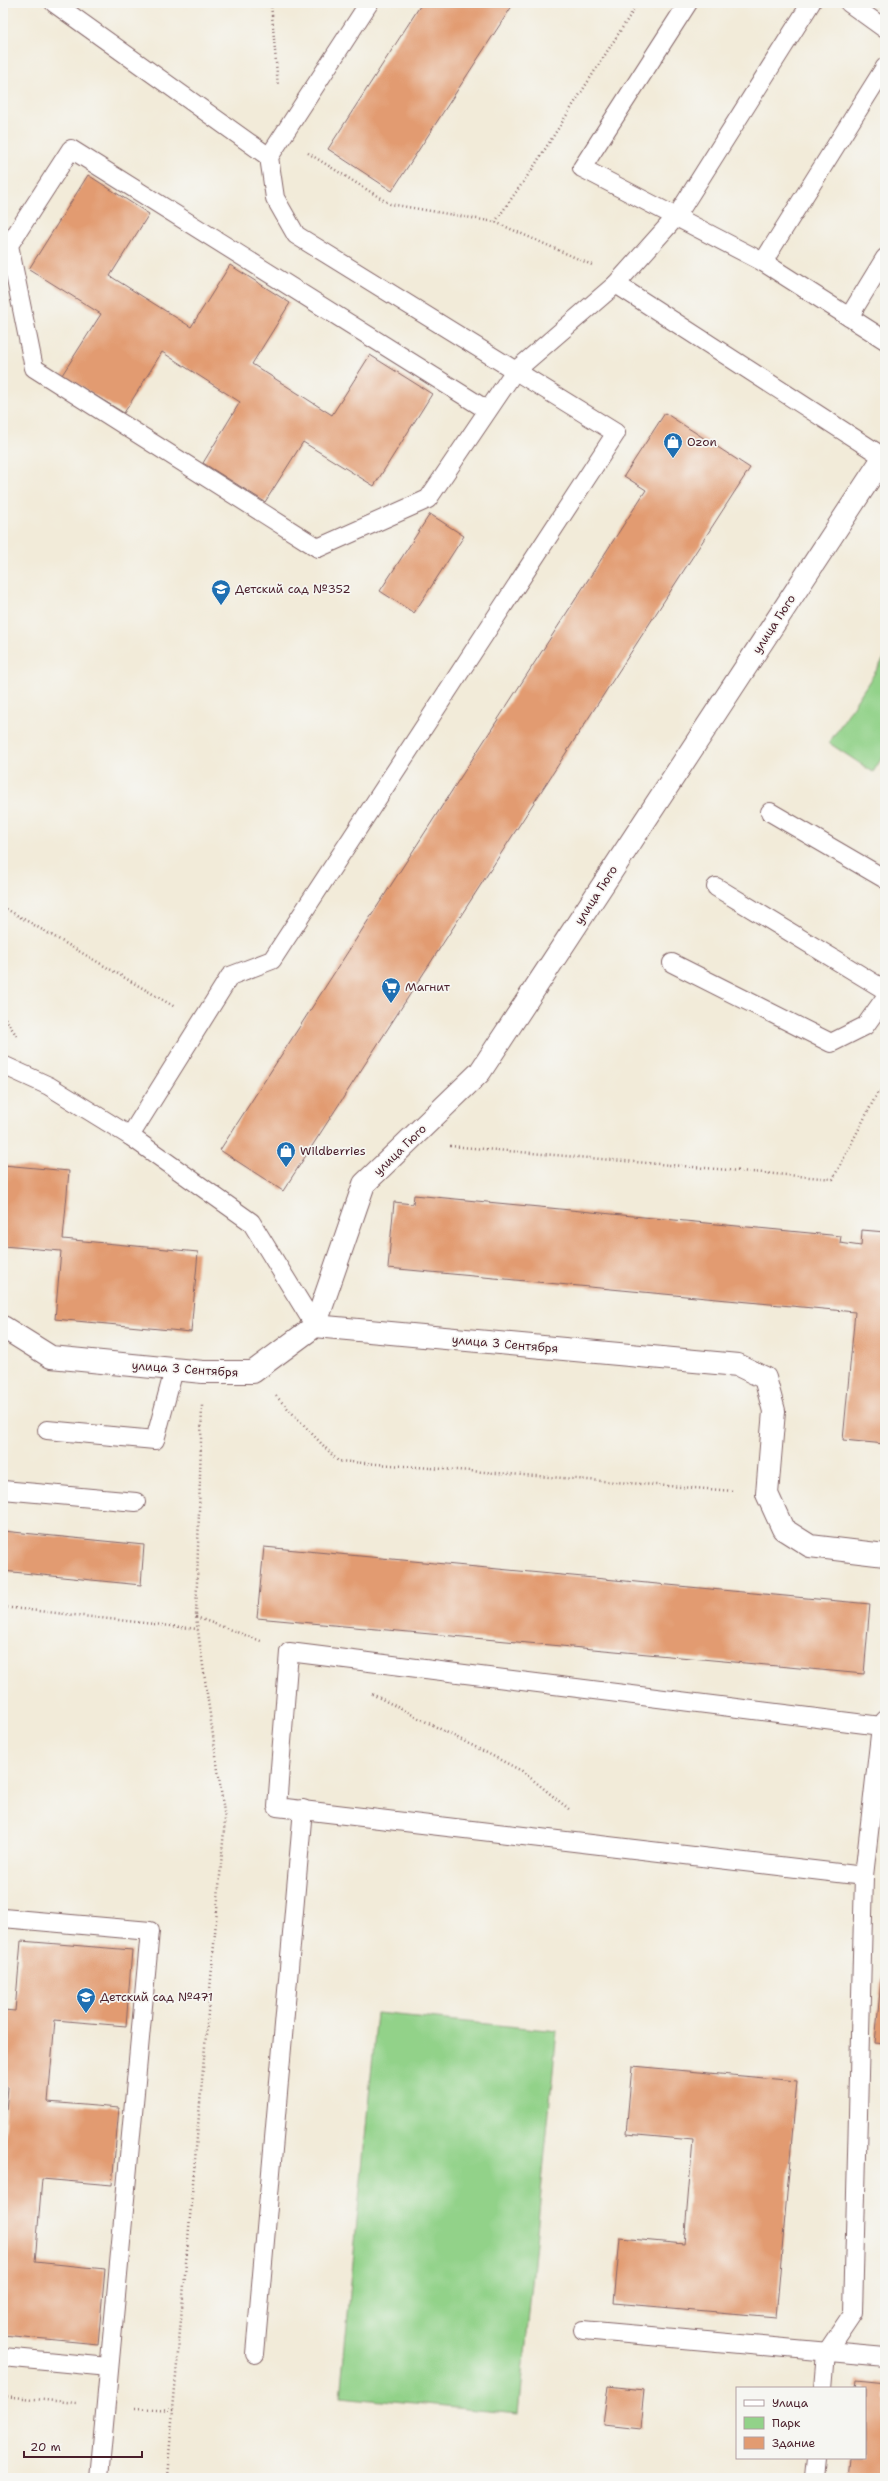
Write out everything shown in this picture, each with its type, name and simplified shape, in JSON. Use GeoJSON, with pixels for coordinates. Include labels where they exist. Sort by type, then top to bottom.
{"type":"FeatureCollection","features":[{"type":"Feature","properties":{"kind":"street","name":"улица Гюго"},"geometry":{"type":"LineString","coordinates":[[315,1326],[364,1184],[480,1072],[884,458]]}},
{"type":"Feature","properties":{"kind":"street","name":"улица 3 Сентября"},"geometry":{"type":"LineString","coordinates":[[3,1327],[51,1358],[203,1372],[254,1372],[315,1326],[738,1365],[765,1378],[774,1411],[766,1494]]}},
{"type":"Feature","properties":{"kind":"street"},"geometry":{"type":"LineString","coordinates":[[766,1494],[783,1529],[810,1546],[885,1555]]}},
{"type":"Feature","properties":{"kind":"lane"},"geometry":{"type":"LineString","coordinates":[[54,3],[269,157]]}},
{"type":"Feature","properties":{"kind":"lane"},"geometry":{"type":"LineString","coordinates":[[130,1136],[230,976],[272,960],[616,433],[514,372],[296,235],[275,198],[269,157],[369,3]]}},
{"type":"Feature","properties":{"kind":"lane"},"geometry":{"type":"LineString","coordinates":[[688,3],[582,168],[763,262],[885,340]]}},
{"type":"Feature","properties":{"kind":"lane"},"geometry":{"type":"LineString","coordinates":[[487,410],[71,149],[9,245],[34,368],[318,548],[428,500],[487,410],[514,372],[616,284],[676,217],[811,3]]}},
{"type":"Feature","properties":{"kind":"lane"},"geometry":{"type":"LineString","coordinates":[[849,3],[884,25]]}},
{"type":"Feature","properties":{"kind":"lane"},"geometry":{"type":"LineString","coordinates":[[763,262],[885,67]]}},
{"type":"Feature","properties":{"kind":"lane"},"geometry":{"type":"LineString","coordinates":[[849,317],[885,258]]}},
{"type":"Feature","properties":{"kind":"lane"},"geometry":{"type":"LineString","coordinates":[[616,284],[884,458]]}},
{"type":"Feature","properties":{"kind":"lane"},"geometry":{"type":"LineString","coordinates":[[770,812],[885,879]]}},
{"type":"Feature","properties":{"kind":"lane"},"geometry":{"type":"LineString","coordinates":[[716,887],[885,990]]}},
{"type":"Feature","properties":{"kind":"lane"},"geometry":{"type":"LineString","coordinates":[[672,963],[831,1043],[865,1026],[880,1015],[885,998]]}},
{"type":"Feature","properties":{"kind":"lane"},"geometry":{"type":"LineString","coordinates":[[3,1065],[49,1086],[130,1136],[251,1222],[315,1326]]}},
{"type":"Feature","properties":{"kind":"lane"},"geometry":{"type":"LineString","coordinates":[[46,1430],[155,1440],[174,1370]]}},
{"type":"Feature","properties":{"kind":"lane"},"geometry":{"type":"LineString","coordinates":[[3,1490],[136,1502]]}},
{"type":"Feature","properties":{"kind":"lane"},"geometry":{"type":"LineString","coordinates":[[822,2387],[826,2353],[853,2313],[864,1876],[883,1723],[290,1652],[277,1807],[864,1876]]}},
{"type":"Feature","properties":{"kind":"lane"},"geometry":{"type":"LineString","coordinates":[[255,2354],[303,1809]]}},
{"type":"Feature","properties":{"kind":"lane"},"geometry":{"type":"LineString","coordinates":[[3,1918],[150,1931],[99,2478]]}},
{"type":"Feature","properties":{"kind":"lane"},"geometry":{"type":"LineString","coordinates":[[583,2330],[826,2353],[885,2357]]}},
{"type":"Feature","properties":{"kind":"lane"},"geometry":{"type":"LineString","coordinates":[[3,2357],[109,2367]]}},
{"type":"Feature","properties":{"kind":"lane"},"geometry":{"type":"LineString","coordinates":[[814,2478],[816,2459]]}},
{"type":"Feature","properties":{"kind":"path"},"geometry":{"type":"LineString","coordinates":[[271,3],[283,137],[390,204],[495,222],[598,268],[616,284]]}},
{"type":"Feature","properties":{"kind":"path"},"geometry":{"type":"LineString","coordinates":[[495,222],[533,168],[638,3]]}},
{"type":"Feature","properties":{"kind":"path"},"geometry":{"type":"LineString","coordinates":[[3,907],[202,1022]]}},
{"type":"Feature","properties":{"kind":"path"},"geometry":{"type":"LineString","coordinates":[[408,1142],[833,1179],[878,1092],[885,1092]]}},
{"type":"Feature","properties":{"kind":"path"},"geometry":{"type":"LineString","coordinates":[[167,2478],[225,1819],[196,1617],[203,1372]]}},
{"type":"Feature","properties":{"kind":"path"},"geometry":{"type":"LineString","coordinates":[[254,1372],[338,1461],[766,1494]]}},
{"type":"Feature","properties":{"kind":"path"},"geometry":{"type":"LineString","coordinates":[[3,1607],[198,1629]]}},
{"type":"Feature","properties":{"kind":"path"},"geometry":{"type":"LineString","coordinates":[[196,1617],[290,1652]]}},
{"type":"Feature","properties":{"kind":"path"},"geometry":{"type":"LineString","coordinates":[[367,1692],[522,1771],[576,1814]]}},
{"type":"Feature","properties":{"kind":"green space"},"geometry":{"type":"Polygon","coordinates":[[[885,657],[885,753],[873,772],[829,743],[885,657]]]}},
{"type":"Feature","properties":{"kind":"green space"},"geometry":{"type":"Polygon","coordinates":[[[377,2013],[557,2031],[519,2414],[340,2397],[377,2013]]]}},
{"type":"Feature","properties":{"kind":"building"},"geometry":{"type":"Polygon","coordinates":[[[422,3],[514,3],[392,191],[328,149],[422,3]]]}},
{"type":"Feature","properties":{"kind":"building"},"geometry":{"type":"Polygon","coordinates":[[[88,175],[149,214],[110,276],[191,327],[230,265],[290,303],[252,364],[332,415],[370,355],[432,394],[374,486],[303,442],[265,502],[203,463],[240,402],[162,352],[124,413],[62,375],[101,314],[29,269],[88,175]]]}},
{"type":"Feature","properties":{"kind":"building"},"geometry":{"type":"Polygon","coordinates":[[[665,413],[750,468],[283,1191],[220,1150],[646,490],[624,476],[665,413]]]}},
{"type":"Feature","properties":{"kind":"building"},"geometry":{"type":"Polygon","coordinates":[[[430,514],[464,536],[414,613],[380,591],[430,514]]]}},
{"type":"Feature","properties":{"kind":"building"},"geometry":{"type":"Polygon","coordinates":[[[3,1165],[69,1171],[63,1239],[198,1252],[191,1332],[55,1319],[61,1251],[3,1246],[3,1165]]]}},
{"type":"Feature","properties":{"kind":"building"},"geometry":{"type":"Polygon","coordinates":[[[414,1195],[841,1236],[840,1243],[861,1246],[862,1230],[885,1232],[885,1444],[843,1440],[855,1312],[388,1268],[394,1202],[413,1204],[414,1195]]]}},
{"type":"Feature","properties":{"kind":"building"},"geometry":{"type":"Polygon","coordinates":[[[3,1531],[144,1545],[141,1585],[3,1571],[3,1531]]]}},
{"type":"Feature","properties":{"kind":"building"},"geometry":{"type":"Polygon","coordinates":[[[264,1547],[870,1604],[864,1674],[257,1618],[264,1547]]]}},
{"type":"Feature","properties":{"kind":"building"},"geometry":{"type":"Polygon","coordinates":[[[21,1941],[132,1950],[126,2026],[55,2020],[48,2102],[119,2108],[112,2185],[42,2179],[35,2262],[105,2269],[98,2344],[3,2335],[3,2147],[8,2087],[3,2087],[3,2010],[15,2011],[21,1941]]]}},
{"type":"Feature","properties":{"kind":"building"},"geometry":{"type":"Polygon","coordinates":[[[885,1949],[885,2044],[875,2043],[885,1949]]]}},
{"type":"Feature","properties":{"kind":"building"},"geometry":{"type":"Polygon","coordinates":[[[632,2066],[797,2081],[776,2317],[614,2303],[620,2238],[684,2244],[693,2140],[626,2134],[632,2066]]]}},
{"type":"Feature","properties":{"kind":"building"},"geometry":{"type":"Polygon","coordinates":[[[856,2380],[885,2383],[885,2478],[847,2478],[849,2459],[866,2459],[866,2387],[855,2387],[856,2380]]]}},
{"type":"Feature","properties":{"kind":"building"},"geometry":{"type":"Polygon","coordinates":[[[608,2386],[644,2390],[640,2429],[603,2425],[608,2386]]]}},
{"type":"Feature","properties":{"kind":"place","name":"Ozon"},"geometry":{"type":"Point","coordinates":[673,459]}},
{"type":"Feature","properties":{"kind":"place","name":"Детский сад №352"},"geometry":{"type":"Point","coordinates":[221,606]}},
{"type":"Feature","properties":{"kind":"place","name":"Магнит"},"geometry":{"type":"Point","coordinates":[391,1004]}},
{"type":"Feature","properties":{"kind":"place","name":"Wildberries"},"geometry":{"type":"Point","coordinates":[286,1168]}},
{"type":"Feature","properties":{"kind":"place","name":"Детский сад №471"},"geometry":{"type":"Point","coordinates":[86,2014]}}]}
